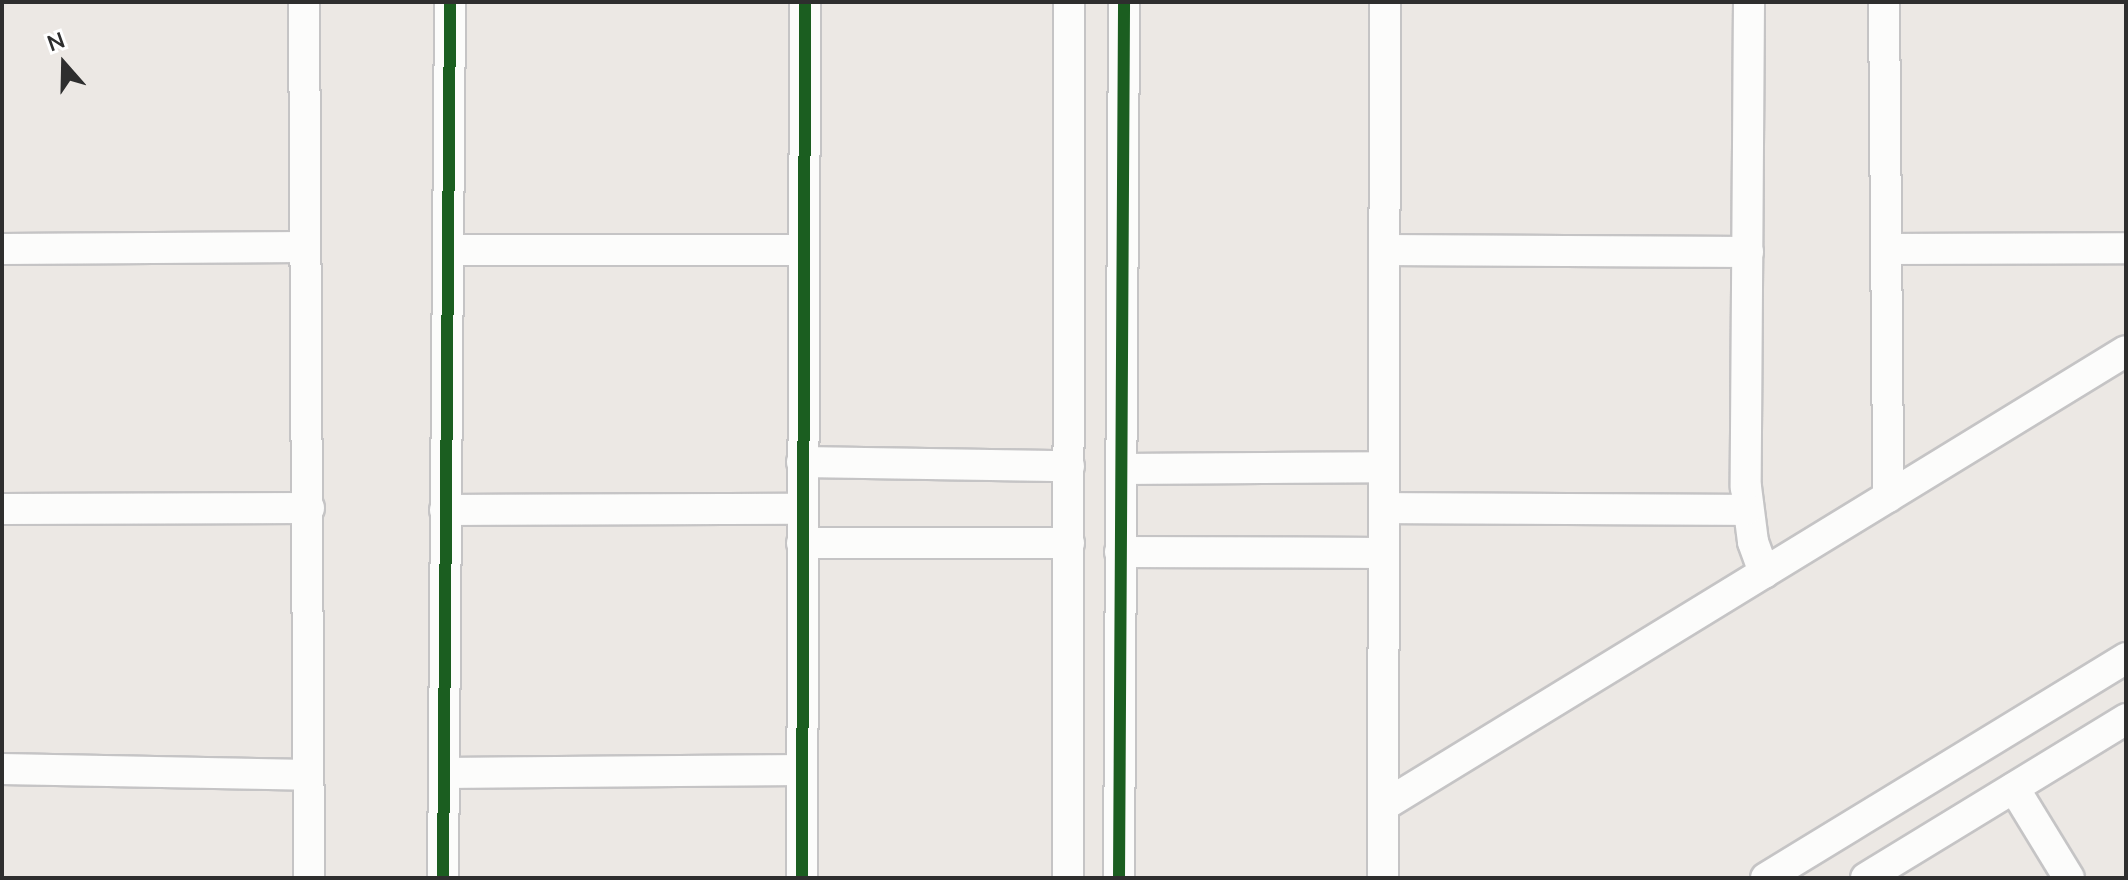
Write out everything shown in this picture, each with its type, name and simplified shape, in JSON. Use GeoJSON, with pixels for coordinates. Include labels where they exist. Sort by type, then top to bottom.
{"type":"FeatureCollection","features":[{"type":"Feature","properties":{"kind":"street"},"geometry":{"type":"LineString","coordinates":[[304,2],[309,878]]}},
{"type":"Feature","properties":{"kind":"street"},"geometry":{"type":"LineString","coordinates":[[443,878],[450,2]]}},
{"type":"Feature","properties":{"kind":"street"},"geometry":{"type":"LineString","coordinates":[[802,878],[805,2]]}},
{"type":"Feature","properties":{"kind":"street"},"geometry":{"type":"LineString","coordinates":[[1068,878],[1069,2]]}},
{"type":"Feature","properties":{"kind":"street"},"geometry":{"type":"LineString","coordinates":[[1119,878],[1124,2]]}},
{"type":"Feature","properties":{"kind":"street"},"geometry":{"type":"LineString","coordinates":[[1383,878],[1385,2]]}},
{"type":"Feature","properties":{"kind":"street"},"geometry":{"type":"LineString","coordinates":[[1749,2],[1747,510],[1764,573]]}},
{"type":"Feature","properties":{"kind":"street"},"geometry":{"type":"LineString","coordinates":[[1884,2],[1888,497]]}},
{"type":"Feature","properties":{"kind":"street"},"geometry":{"type":"LineString","coordinates":[[2,249],[304,247]]}},
{"type":"Feature","properties":{"kind":"street"},"geometry":{"type":"LineString","coordinates":[[1886,249],[2126,248]]}},
{"type":"Feature","properties":{"kind":"street"},"geometry":{"type":"LineString","coordinates":[[449,250],[803,250]]}},
{"type":"Feature","properties":{"kind":"street"},"geometry":{"type":"LineString","coordinates":[[1384,250],[1748,252]]}},
{"type":"Feature","properties":{"kind":"street"},"geometry":{"type":"LineString","coordinates":[[1383,806],[2126,351]]}},
{"type":"Feature","properties":{"kind":"street"},"geometry":{"type":"LineString","coordinates":[[802,462],[1069,466]]}},
{"type":"Feature","properties":{"kind":"street"},"geometry":{"type":"LineString","coordinates":[[1122,469],[1384,467]]}},
{"type":"Feature","properties":{"kind":"street"},"geometry":{"type":"LineString","coordinates":[[2,509],[309,508]]}},
{"type":"Feature","properties":{"kind":"street"},"geometry":{"type":"LineString","coordinates":[[1386,508],[1747,510]]}},
{"type":"Feature","properties":{"kind":"street"},"geometry":{"type":"LineString","coordinates":[[445,510],[802,509]]}},
{"type":"Feature","properties":{"kind":"street"},"geometry":{"type":"LineString","coordinates":[[802,543],[1069,543]]}},
{"type":"Feature","properties":{"kind":"street"},"geometry":{"type":"LineString","coordinates":[[1120,552],[1384,553]]}},
{"type":"Feature","properties":{"kind":"street"},"geometry":{"type":"LineString","coordinates":[[1766,878],[2126,658]]}},
{"type":"Feature","properties":{"kind":"street"},"geometry":{"type":"LineString","coordinates":[[1866,878],[2126,719]]}},
{"type":"Feature","properties":{"kind":"street"},"geometry":{"type":"LineString","coordinates":[[2,769],[308,775]]}},
{"type":"Feature","properties":{"kind":"street"},"geometry":{"type":"LineString","coordinates":[[445,773],[802,770]]}},
{"type":"Feature","properties":{"kind":"street"},"geometry":{"type":"LineString","coordinates":[[2014,788],[2069,878]]}},
{"type":"Feature","properties":{"kind":"cycle path"},"geometry":{"type":"LineString","coordinates":[[443,878],[450,2]]}},
{"type":"Feature","properties":{"kind":"cycle path"},"geometry":{"type":"LineString","coordinates":[[802,878],[805,2]]}},
{"type":"Feature","properties":{"kind":"cycle path"},"geometry":{"type":"LineString","coordinates":[[1119,878],[1124,2]]}}]}
